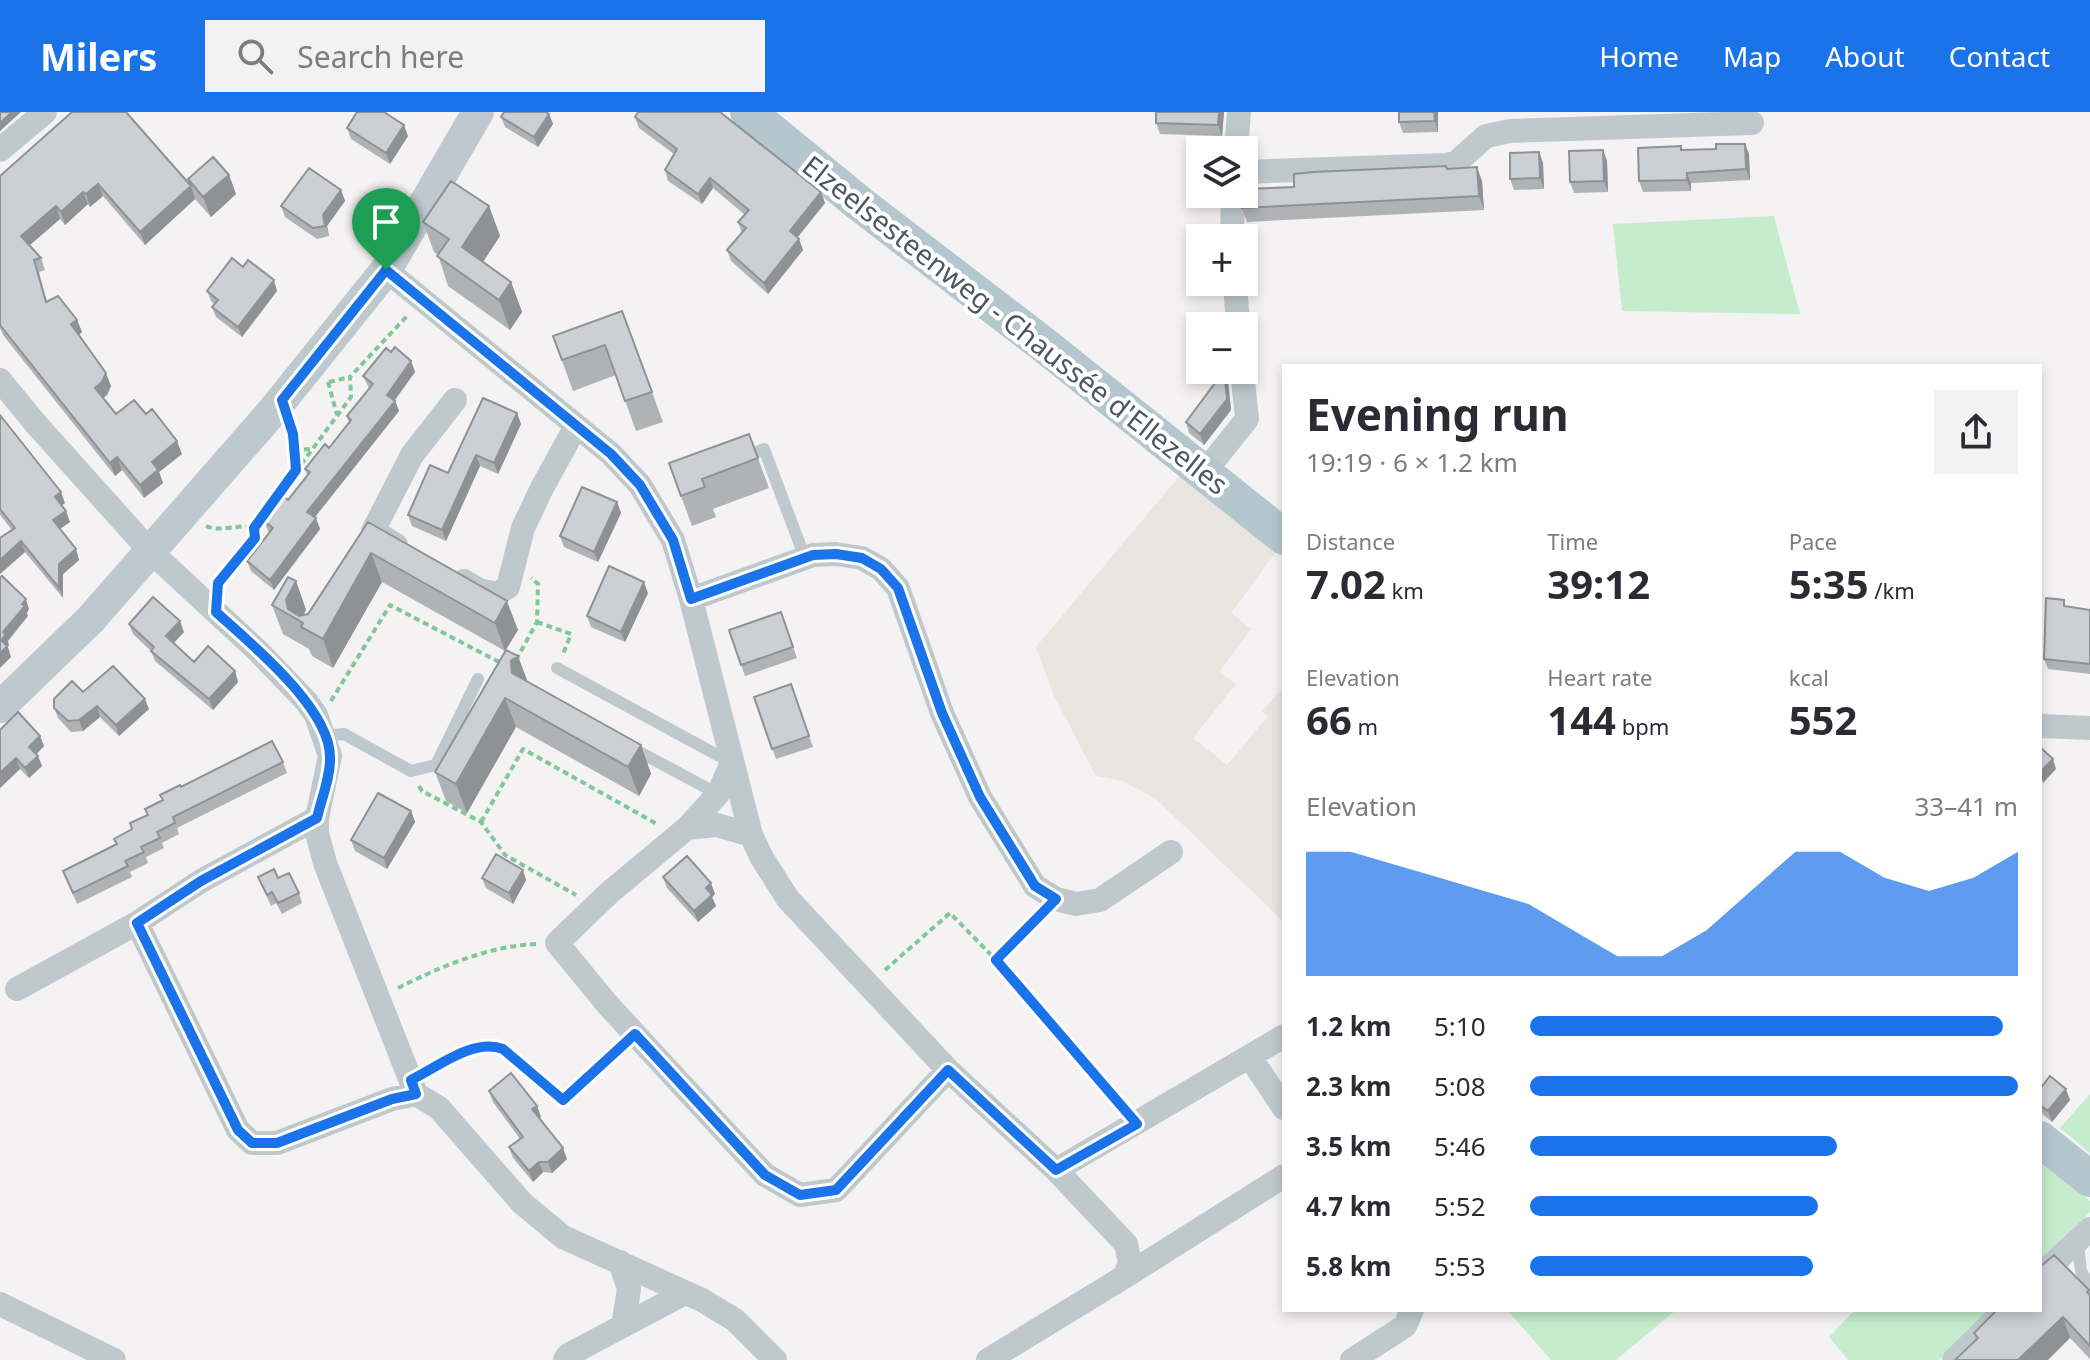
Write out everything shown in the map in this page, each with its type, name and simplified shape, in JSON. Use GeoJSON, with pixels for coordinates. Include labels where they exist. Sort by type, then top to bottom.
{"type":"FeatureCollection","features":[{"type":"Feature","properties":{"kind":"main road","name":"Elzeelsesteenweg - Chaussée d'Ellezelles"},"geometry":{"type":"LineString","coordinates":[[748,112],[860,204],[1044,345],[1282,535]]}},
{"type":"Feature","properties":{"kind":"main road"},"geometry":{"type":"LineString","coordinates":[[2042,1141],[2090,1179]]}},
{"type":"Feature","properties":{"kind":"street"},"geometry":{"type":"LineString","coordinates":[[0,150],[45,112]]}},
{"type":"Feature","properties":{"kind":"street"},"geometry":{"type":"LineString","coordinates":[[0,707],[91,619],[282,400],[386,270],[478,112]]}},
{"type":"Feature","properties":{"kind":"street"},"geometry":{"type":"LineString","coordinates":[[1237,136],[1239,112]]}},
{"type":"Feature","properties":{"kind":"street"},"geometry":{"type":"LineString","coordinates":[[1258,172],[1447,165],[1457,162],[1486,136],[1510,131],[1752,123]]}},
{"type":"Feature","properties":{"kind":"street"},"geometry":{"type":"LineString","coordinates":[[386,270],[611,454],[640,485],[673,540],[751,835],[762,858],[788,899],[948,1070],[1056,1170],[1126,1244],[1130,1263],[1124,1277]]}},
{"type":"Feature","properties":{"kind":"street"},"geometry":{"type":"LineString","coordinates":[[0,380],[150,551],[258,651],[306,701],[320,726],[330,756],[317,818],[317,833],[325,863],[414,1087],[439,1108],[533,1212],[563,1237],[685,1293],[735,1320],[775,1360]]}},
{"type":"Feature","properties":{"kind":"street"},"geometry":{"type":"LineString","coordinates":[[1203,474],[1247,419],[1243,384]]}},
{"type":"Feature","properties":{"kind":"street"},"geometry":{"type":"LineString","coordinates":[[358,556],[412,455],[455,400]]}},
{"type":"Feature","properties":{"kind":"street"},"geometry":{"type":"LineString","coordinates":[[440,568],[479,590],[497,594],[508,587],[523,528],[576,426]]}},
{"type":"Feature","properties":{"kind":"street"},"geometry":{"type":"LineString","coordinates":[[373,531],[413,554]]}},
{"type":"Feature","properties":{"kind":"street"},"geometry":{"type":"LineString","coordinates":[[691,599],[805,558],[836,554],[862,558],[881,569],[898,588],[942,713],[980,797],[1035,886],[1056,899],[1076,904],[1100,900],[1171,852]]}},
{"type":"Feature","properties":{"kind":"street"},"geometry":{"type":"LineString","coordinates":[[2042,726],[2090,728]]}},
{"type":"Feature","properties":{"kind":"street"},"geometry":{"type":"LineString","coordinates":[[732,763],[718,794],[682,832],[557,943],[608,1005],[765,1175],[800,1195],[836,1190],[948,1070]]}},
{"type":"Feature","properties":{"kind":"street"},"geometry":{"type":"LineString","coordinates":[[17,989],[137,923],[201,881],[317,818]]}},
{"type":"Feature","properties":{"kind":"street"},"geometry":{"type":"LineString","coordinates":[[682,832],[717,825],[751,835]]}},
{"type":"Feature","properties":{"kind":"street"},"geometry":{"type":"LineString","coordinates":[[137,923],[238,1130],[252,1143],[277,1143],[392,1099],[414,1087]]}},
{"type":"Feature","properties":{"kind":"street"},"geometry":{"type":"LineString","coordinates":[[1056,1170],[1282,1037]]}},
{"type":"Feature","properties":{"kind":"street"},"geometry":{"type":"LineString","coordinates":[[1250,1057],[1282,1105]]}},
{"type":"Feature","properties":{"kind":"street"},"geometry":{"type":"LineString","coordinates":[[988,1360],[1282,1177]]}},
{"type":"Feature","properties":{"kind":"street"},"geometry":{"type":"LineString","coordinates":[[2042,1274],[2084,1234]]}},
{"type":"Feature","properties":{"kind":"street"},"geometry":{"type":"LineString","coordinates":[[620,1262],[629,1289],[623,1326]]}},
{"type":"Feature","properties":{"kind":"street"},"geometry":{"type":"LineString","coordinates":[[565,1360],[568,1355],[685,1293]]}},
{"type":"Feature","properties":{"kind":"street"},"geometry":{"type":"LineString","coordinates":[[0,1304],[114,1360]]}},
{"type":"Feature","properties":{"kind":"street"},"geometry":{"type":"LineString","coordinates":[[1352,1360],[1405,1326],[1411,1312]]}},
{"type":"Feature","properties":{"kind":"street"},"geometry":{"type":"LineString","coordinates":[[1954,1360],[2003,1312]]}},
{"type":"Feature","properties":{"kind":"lane"},"geometry":{"type":"LineString","coordinates":[[721,465],[764,449],[805,558]]}},
{"type":"Feature","properties":{"kind":"lane"},"geometry":{"type":"LineString","coordinates":[[557,668],[732,763]]}},
{"type":"Feature","properties":{"kind":"lane"},"geometry":{"type":"LineString","coordinates":[[320,726],[344,734],[411,771],[436,765],[478,679]]}},
{"type":"Feature","properties":{"kind":"lane"},"geometry":{"type":"LineString","coordinates":[[624,744],[718,794]]}},
{"type":"Feature","properties":{"kind":"lane"},"geometry":{"type":"LineString","coordinates":[[2084,1234],[2081,1271],[2090,1286]]}},
{"type":"Feature","properties":{"kind":"path"},"geometry":{"type":"LineString","coordinates":[[216,612],[218,583],[255,538],[254,528],[351,397],[350,377],[422,299]]}},
{"type":"Feature","properties":{"kind":"path"},"geometry":{"type":"LineString","coordinates":[[328,382],[338,416]]}},
{"type":"Feature","properties":{"kind":"path"},"geometry":{"type":"LineString","coordinates":[[282,400],[293,434],[296,470]]}},
{"type":"Feature","properties":{"kind":"path"},"geometry":{"type":"LineString","coordinates":[[294,450],[312,449]]}},
{"type":"Feature","properties":{"kind":"path"},"geometry":{"type":"LineString","coordinates":[[182,515],[214,529],[245,525],[254,528]]}},
{"type":"Feature","properties":{"kind":"path"},"geometry":{"type":"LineString","coordinates":[[320,726],[390,605],[507,666],[519,658],[537,622],[538,584],[514,563]]}},
{"type":"Feature","properties":{"kind":"path"},"geometry":{"type":"LineString","coordinates":[[537,622],[571,634],[557,668]]}},
{"type":"Feature","properties":{"kind":"path"},"geometry":{"type":"LineString","coordinates":[[481,822],[523,749],[682,832]]}},
{"type":"Feature","properties":{"kind":"path"},"geometry":{"type":"LineString","coordinates":[[411,771],[422,791],[481,822],[505,855],[596,906]]}},
{"type":"Feature","properties":{"kind":"path"},"geometry":{"type":"LineString","coordinates":[[996,960],[1056,899]]}},
{"type":"Feature","properties":{"kind":"path"},"geometry":{"type":"LineString","coordinates":[[868,985],[950,913],[996,960],[1137,1124]]}},
{"type":"Feature","properties":{"kind":"path"},"geometry":{"type":"LineString","coordinates":[[378,998],[442,965],[516,945],[557,943]]}},
{"type":"Feature","properties":{"kind":"path"},"geometry":{"type":"LineString","coordinates":[[414,1087],[479,1046],[491,1045],[503,1049],[563,1100],[635,1034]]}},
{"type":"Feature","properties":{"kind":"shaded area"},"geometry":{"type":"Polygon","coordinates":[[[1182,473],[1276,552],[1231,613],[1251,629],[1219,672],[1236,684],[1193,738],[1227,765],[1268,716],[1262,711],[1282,689],[1282,920],[1156,799],[1123,781],[1096,776],[1054,696],[1036,647],[1182,473]]]}},
{"type":"Feature","properties":{"kind":"green space"},"geometry":{"type":"Polygon","coordinates":[[[1774,216],[1800,314],[1622,311],[1613,224],[1774,216]]]}},
{"type":"Feature","properties":{"kind":"green space"},"geometry":{"type":"Polygon","coordinates":[[[2090,1094],[2090,1153],[2060,1128],[2090,1094]]]}},
{"type":"Feature","properties":{"kind":"green space"},"geometry":{"type":"Polygon","coordinates":[[[2042,1164],[2090,1201],[2090,1212],[2042,1259],[2042,1164]]]}},
{"type":"Feature","properties":{"kind":"green space"},"geometry":{"type":"Polygon","coordinates":[[[1509,1312],[1674,1312],[1616,1360],[1551,1360],[1509,1312]]]}},
{"type":"Feature","properties":{"kind":"green space"},"geometry":{"type":"Polygon","coordinates":[[[1853,1312],[1988,1312],[1939,1360],[1848,1360],[1829,1337],[1853,1312]]]}},
{"type":"Feature","properties":{"kind":"building"},"geometry":{"type":"Polygon","coordinates":[[[0,112],[12,112],[0,123],[0,112]]]}},
{"type":"Feature","properties":{"kind":"building"},"geometry":{"type":"Polygon","coordinates":[[[72,112],[126,112],[191,186],[140,232],[98,184],[86,194],[83,192],[61,212],[56,206],[21,236],[41,258],[34,260],[46,302],[58,296],[77,320],[71,324],[106,373],[95,388],[116,414],[134,400],[146,414],[152,409],[177,441],[152,462],[158,470],[140,485],[117,457],[110,463],[0,325],[0,176],[72,112]]]}},
{"type":"Feature","properties":{"kind":"building"},"geometry":{"type":"Polygon","coordinates":[[[357,112],[384,112],[404,125],[386,153],[347,128],[357,112]]]}},
{"type":"Feature","properties":{"kind":"building"},"geometry":{"type":"Polygon","coordinates":[[[504,112],[549,114],[534,137],[501,117],[504,112]]]}},
{"type":"Feature","properties":{"kind":"building"},"geometry":{"type":"Polygon","coordinates":[[[638,112],[720,112],[821,192],[790,231],[799,239],[764,283],[727,250],[746,228],[738,222],[749,210],[710,178],[698,194],[665,170],[677,149],[635,117],[638,112]]]}},
{"type":"Feature","properties":{"kind":"building"},"geometry":{"type":"Polygon","coordinates":[[[1156,112],[1219,112],[1218,125],[1156,123],[1156,112]]]}},
{"type":"Feature","properties":{"kind":"building"},"geometry":{"type":"Polygon","coordinates":[[[1399,112],[1434,112],[1435,121],[1399,122],[1399,112]]]}},
{"type":"Feature","properties":{"kind":"building"},"geometry":{"type":"Polygon","coordinates":[[[1716,144],[1745,144],[1746,169],[1687,173],[1687,180],[1639,181],[1638,148],[1681,146],[1681,150],[1716,149],[1716,144]]]}},
{"type":"Feature","properties":{"kind":"building"},"geometry":{"type":"Polygon","coordinates":[[[1603,150],[1604,181],[1570,182],[1569,151],[1603,150]]]}},
{"type":"Feature","properties":{"kind":"building"},"geometry":{"type":"Polygon","coordinates":[[[1539,152],[1540,178],[1510,179],[1510,153],[1539,152]]]}},
{"type":"Feature","properties":{"kind":"building"},"geometry":{"type":"Polygon","coordinates":[[[213,157],[229,175],[203,197],[188,179],[213,157]]]}},
{"type":"Feature","properties":{"kind":"building"},"geometry":{"type":"Polygon","coordinates":[[[1477,167],[1479,196],[1258,207],[1258,188],[1294,187],[1294,174],[1477,167]]]}},
{"type":"Feature","properties":{"kind":"building"},"geometry":{"type":"Polygon","coordinates":[[[309,168],[341,190],[323,215],[325,226],[313,228],[281,206],[309,168]]]}},
{"type":"Feature","properties":{"kind":"building"},"geometry":{"type":"Polygon","coordinates":[[[451,181],[489,206],[462,247],[511,282],[499,300],[437,256],[449,239],[423,222],[451,181]]]}},
{"type":"Feature","properties":{"kind":"building"},"geometry":{"type":"Polygon","coordinates":[[[232,258],[243,267],[248,260],[274,280],[238,327],[212,307],[218,300],[207,291],[232,258]]]}},
{"type":"Feature","properties":{"kind":"building"},"geometry":{"type":"Polygon","coordinates":[[[622,311],[652,392],[625,401],[605,345],[562,360],[553,336],[622,311]]]}},
{"type":"Feature","properties":{"kind":"building"},"geometry":{"type":"Polygon","coordinates":[[[395,347],[411,361],[387,395],[395,401],[307,512],[316,518],[270,580],[247,561],[273,528],[264,521],[283,496],[288,500],[310,472],[305,469],[325,444],[329,448],[351,420],[347,416],[373,384],[363,376],[386,348],[391,352],[395,347]]]}},
{"type":"Feature","properties":{"kind":"building"},"geometry":{"type":"Polygon","coordinates":[[[1214,384],[1225,384],[1227,399],[1200,434],[1186,422],[1214,384]]]}},
{"type":"Feature","properties":{"kind":"building"},"geometry":{"type":"Polygon","coordinates":[[[483,398],[517,413],[494,463],[476,455],[442,530],[408,515],[430,465],[448,473],[483,398]]]}},
{"type":"Feature","properties":{"kind":"building"},"geometry":{"type":"Polygon","coordinates":[[[0,415],[61,492],[55,497],[66,511],[53,520],[76,549],[59,564],[59,588],[21,541],[0,560],[0,538],[15,528],[0,509],[0,415]]]}},
{"type":"Feature","properties":{"kind":"building"},"geometry":{"type":"Polygon","coordinates":[[[749,434],[758,458],[702,479],[705,487],[681,496],[669,463],[749,434]]]}},
{"type":"Feature","properties":{"kind":"building"},"geometry":{"type":"Polygon","coordinates":[[[582,487],[617,502],[594,552],[560,536],[582,487]]]}},
{"type":"Feature","properties":{"kind":"building"},"geometry":{"type":"Polygon","coordinates":[[[368,522],[507,601],[495,623],[371,553],[323,639],[272,605],[288,577],[296,581],[286,600],[288,609],[299,616],[308,614],[368,522]]]}},
{"type":"Feature","properties":{"kind":"building"},"geometry":{"type":"Polygon","coordinates":[[[609,566],[644,582],[621,632],[587,616],[609,566]]]}},
{"type":"Feature","properties":{"kind":"building"},"geometry":{"type":"Polygon","coordinates":[[[0,577],[26,599],[22,604],[25,606],[3,632],[6,635],[1,640],[7,646],[0,654],[0,577]]]}},
{"type":"Feature","properties":{"kind":"building"},"geometry":{"type":"Polygon","coordinates":[[[153,597],[180,621],[166,636],[194,662],[208,646],[235,671],[209,699],[151,651],[154,647],[129,624],[153,597]]]}},
{"type":"Feature","properties":{"kind":"building"},"geometry":{"type":"Polygon","coordinates":[[[2046,598],[2064,600],[2064,606],[2090,610],[2090,664],[2044,659],[2046,598]]]}},
{"type":"Feature","properties":{"kind":"building"},"geometry":{"type":"Polygon","coordinates":[[[781,612],[793,647],[741,665],[729,630],[781,612]]]}},
{"type":"Feature","properties":{"kind":"building"},"geometry":{"type":"Polygon","coordinates":[[[506,650],[518,656],[511,661],[512,673],[641,745],[628,767],[505,698],[456,784],[435,772],[506,650]]]}},
{"type":"Feature","properties":{"kind":"building"},"geometry":{"type":"Polygon","coordinates":[[[113,666],[145,699],[116,725],[97,706],[79,720],[68,721],[54,708],[54,699],[72,681],[83,692],[113,666]]]}},
{"type":"Feature","properties":{"kind":"building"},"geometry":{"type":"Polygon","coordinates":[[[791,684],[809,736],[772,749],[754,697],[791,684]]]}},
{"type":"Feature","properties":{"kind":"building"},"geometry":{"type":"Polygon","coordinates":[[[18,712],[40,736],[29,747],[38,756],[25,768],[16,758],[0,773],[0,730],[18,712]]]}},
{"type":"Feature","properties":{"kind":"building"},"geometry":{"type":"Polygon","coordinates":[[[272,741],[283,762],[173,817],[175,823],[157,832],[160,838],[141,847],[144,852],[125,861],[128,866],[73,893],[63,871],[117,844],[114,839],[132,829],[130,823],[148,815],[145,809],[163,800],[160,795],[272,741]]]}},
{"type":"Feature","properties":{"kind":"building"},"geometry":{"type":"Polygon","coordinates":[[[2042,749],[2053,759],[2042,770],[2042,749]]]}},
{"type":"Feature","properties":{"kind":"building"},"geometry":{"type":"Polygon","coordinates":[[[378,793],[411,811],[384,858],[351,840],[378,793]]]}},
{"type":"Feature","properties":{"kind":"building"},"geometry":{"type":"Polygon","coordinates":[[[496,854],[523,870],[509,893],[482,878],[496,854]]]}},
{"type":"Feature","properties":{"kind":"building"},"geometry":{"type":"Polygon","coordinates":[[[687,856],[711,883],[706,888],[712,895],[694,911],[663,877],[687,856]]]}},
{"type":"Feature","properties":{"kind":"building"},"geometry":{"type":"Polygon","coordinates":[[[274,869],[278,878],[289,873],[299,893],[278,903],[272,892],[267,895],[258,877],[274,869]]]}},
{"type":"Feature","properties":{"kind":"building"},"geometry":{"type":"Polygon","coordinates":[[[511,1073],[537,1106],[532,1109],[563,1148],[548,1162],[539,1162],[529,1171],[509,1147],[523,1137],[489,1091],[511,1073]]]}},
{"type":"Feature","properties":{"kind":"building"},"geometry":{"type":"Polygon","coordinates":[[[2050,1076],[2066,1089],[2048,1111],[2042,1106],[2042,1086],[2050,1076]]]}},
{"type":"Feature","properties":{"kind":"building"},"geometry":{"type":"Polygon","coordinates":[[[2054,1255],[2089,1290],[2090,1346],[2063,1317],[2018,1360],[1955,1360],[1978,1338],[1974,1333],[1995,1312],[2042,1312],[2042,1265],[2054,1255]]]}},
{"type":"Feature","properties":{"kind":"route"},"geometry":{"type":"LineString","coordinates":[[386,270],[611,454],[640,485],[673,540],[691,599],[813,555],[836,554],[862,558],[881,569],[898,588],[942,713],[980,797],[1035,886],[1056,899],[996,960],[1137,1124],[1056,1170],[948,1070],[836,1190],[800,1195],[765,1175],[635,1034],[563,1100],[503,1049],[491,1045],[479,1046],[411,1080],[416,1094],[392,1099],[277,1143],[252,1143],[238,1130],[137,923],[201,881],[317,818],[330,756],[319,721],[306,701],[216,612],[218,583],[255,538],[254,528],[296,470],[293,434],[282,400],[386,270]]}}]}
